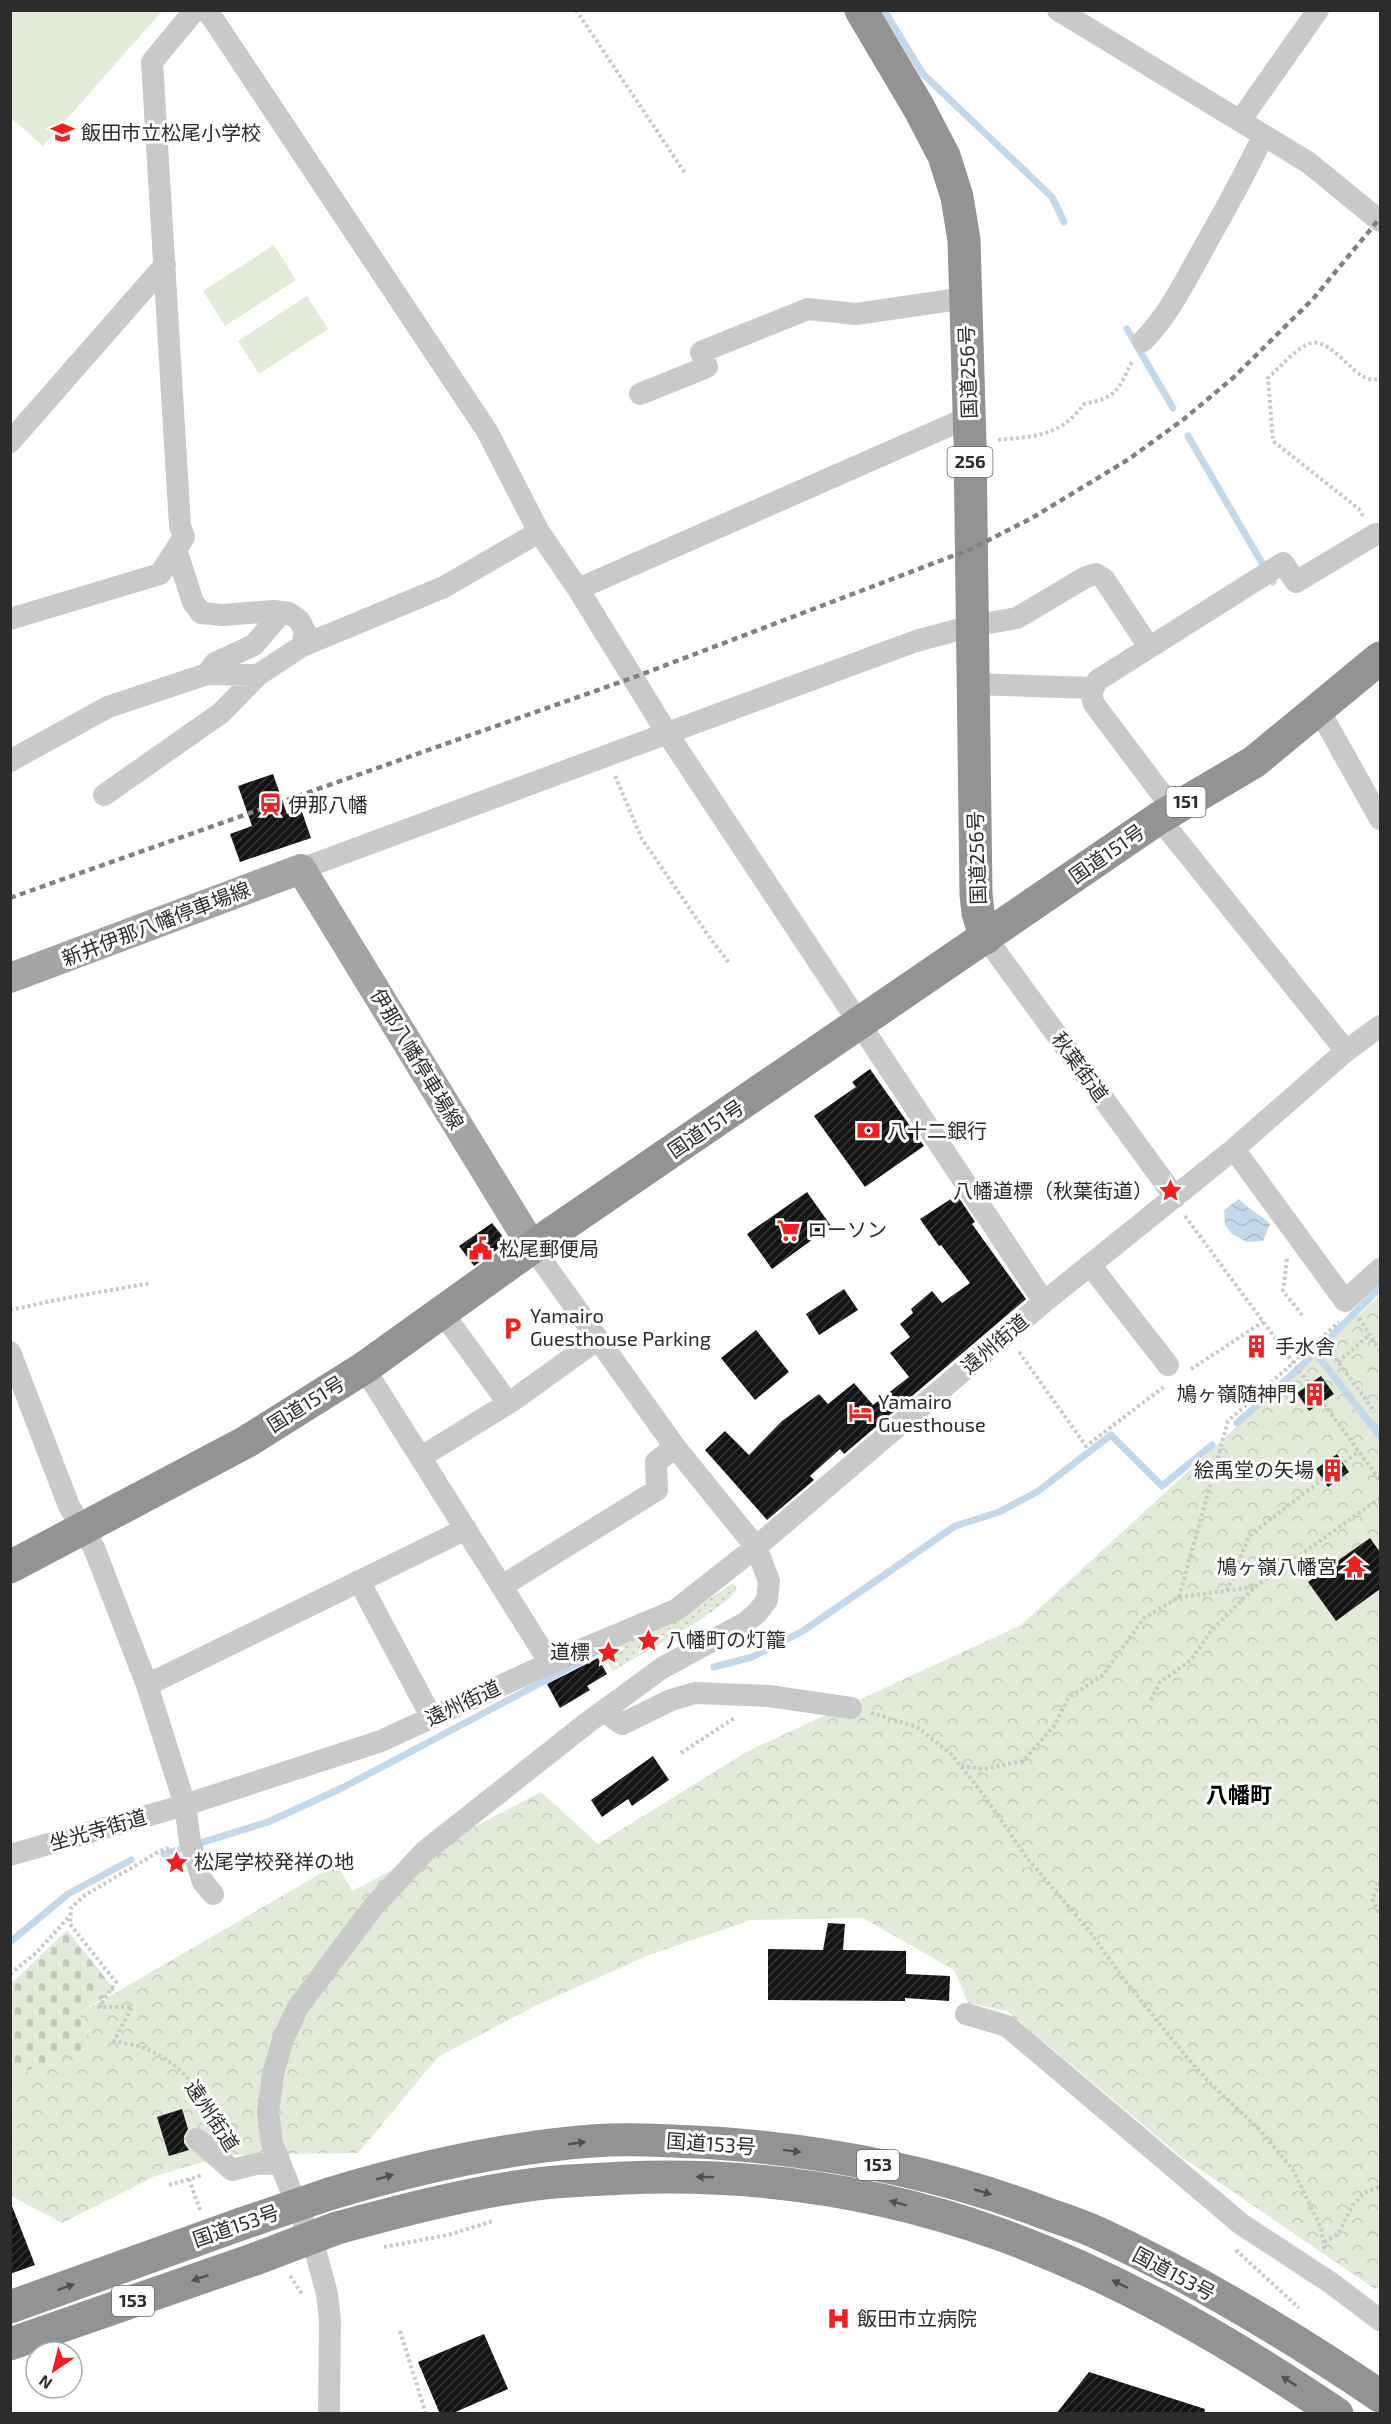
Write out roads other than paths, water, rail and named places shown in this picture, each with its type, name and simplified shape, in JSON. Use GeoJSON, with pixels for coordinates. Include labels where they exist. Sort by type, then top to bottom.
{"type":"FeatureCollection","features":[{"type":"Feature","properties":{"kind":"highway","name":"国道256号"},"geometry":{"type":"LineString","coordinates":[[861,10],[920,108],[944,156],[957,197],[963,229],[969,430],[976,894],[978,913],[986,938]]}},
{"type":"Feature","properties":{"kind":"highway","name":"国道151号"},"geometry":{"type":"LineString","coordinates":[[10,1567],[246,1442],[364,1368],[533,1248],[1166,814],[1254,762],[1380,658]]}},
{"type":"Feature","properties":{"kind":"highway","name":"国道153号"},"geometry":{"type":"LineString","coordinates":[[10,2307],[241,2224],[403,2172],[467,2158],[593,2141],[673,2140],[833,2156],[913,2171],[1008,2199],[1098,2233],[1254,2318],[1380,2396]]}},
{"type":"Feature","properties":{"kind":"highway","name":"国道153号"},"geometry":{"type":"LineString","coordinates":[[10,2344],[255,2259],[337,2228],[475,2193],[532,2184],[590,2180],[708,2177],[821,2188],[872,2197],[957,2218],[1029,2244],[1110,2279],[1204,2329],[1337,2414]]}},
{"type":"Feature","properties":{"kind":"main road","name":"新井伊那八幡停車場線"},"geometry":{"type":"LineString","coordinates":[[10,978],[301,869]]}},
{"type":"Feature","properties":{"kind":"main road","name":"伊那八幡停車場線"},"geometry":{"type":"LineString","coordinates":[[301,869],[533,1248]]}},
{"type":"Feature","properties":{"kind":"street"},"geometry":{"type":"LineString","coordinates":[[10,620],[160,574],[184,537],[180,526],[152,62],[195,10]]}},
{"type":"Feature","properties":{"kind":"street"},"geometry":{"type":"LineString","coordinates":[[207,10],[487,431],[539,531],[578,589],[667,733],[1044,1302]]}},
{"type":"Feature","properties":{"kind":"street"},"geometry":{"type":"LineString","coordinates":[[1058,10],[1309,163],[1380,221]]}},
{"type":"Feature","properties":{"kind":"street"},"geometry":{"type":"LineString","coordinates":[[1240,121],[1318,10]]}},
{"type":"Feature","properties":{"kind":"street"},"geometry":{"type":"LineString","coordinates":[[1143,340],[1154,330],[1187,277],[1248,170],[1263,136]]}},
{"type":"Feature","properties":{"kind":"street"},"geometry":{"type":"LineString","coordinates":[[10,442],[165,265]]}},
{"type":"Feature","properties":{"kind":"street"},"geometry":{"type":"LineString","coordinates":[[640,394],[707,367],[701,352],[808,309],[856,314],[966,298]]}},
{"type":"Feature","properties":{"kind":"street"},"geometry":{"type":"LineString","coordinates":[[578,589],[969,430]]}},
{"type":"Feature","properties":{"kind":"street"},"geometry":{"type":"LineString","coordinates":[[104,795],[221,713],[258,675],[302,646],[444,587],[539,531]]}},
{"type":"Feature","properties":{"kind":"street"},"geometry":{"type":"LineString","coordinates":[[1346,1051],[1166,814],[1091,697],[1092,688],[1098,680],[1281,564],[1283,563],[1296,582],[1376,534]]}},
{"type":"Feature","properties":{"kind":"street"},"geometry":{"type":"LineString","coordinates":[[176,550],[193,602],[201,613],[222,615],[289,613],[298,620],[305,631],[302,646]]}},
{"type":"Feature","properties":{"kind":"street"},"geometry":{"type":"LineString","coordinates":[[301,869],[916,641],[1024,615],[1086,577],[1096,574],[1104,579],[1149,646]]}},
{"type":"Feature","properties":{"kind":"street"},"geometry":{"type":"LineString","coordinates":[[207,674],[215,663],[254,645],[282,612]]}},
{"type":"Feature","properties":{"kind":"street"},"geometry":{"type":"LineString","coordinates":[[10,761],[108,707],[207,674],[258,675]]}},
{"type":"Feature","properties":{"kind":"street"},"geometry":{"type":"LineString","coordinates":[[972,684],[1092,688]]}},
{"type":"Feature","properties":{"kind":"street"},"geometry":{"type":"LineString","coordinates":[[1319,710],[1380,819]]}},
{"type":"Feature","properties":{"kind":"street","name":"秋葉街道"},"geometry":{"type":"LineString","coordinates":[[986,938],[1174,1198]]}},
{"type":"Feature","properties":{"kind":"street","name":"遠州街道"},"geometry":{"type":"LineString","coordinates":[[185,1805],[381,1742],[550,1663],[676,1610],[756,1547],[1044,1302],[1234,1149],[1346,1051],[1380,1026]]}},
{"type":"Feature","properties":{"kind":"street"},"geometry":{"type":"LineString","coordinates":[[1234,1149],[1345,1301],[1380,1269]]}},
{"type":"Feature","properties":{"kind":"street"},"geometry":{"type":"LineString","coordinates":[[329,2414],[330,2320],[327,2294],[316,2253],[272,2143],[268,2112],[273,2074],[283,2039],[298,2007],[373,1906],[424,1852],[603,1711],[662,1668],[745,1623],[767,1600],[769,1581],[756,1547],[675,1447],[533,1248]]}},
{"type":"Feature","properties":{"kind":"street"},"geometry":{"type":"LineString","coordinates":[[1090,1265],[1170,1373]]}},
{"type":"Feature","properties":{"kind":"street"},"geometry":{"type":"LineString","coordinates":[[442,1312],[508,1403]]}},
{"type":"Feature","properties":{"kind":"street"},"geometry":{"type":"LineString","coordinates":[[421,1457],[508,1403],[598,1339]]}},
{"type":"Feature","properties":{"kind":"street"},"geometry":{"type":"LineString","coordinates":[[10,1352],[69,1506],[94,1548],[147,1685],[185,1805],[190,1842],[203,1882],[213,1894]]}},
{"type":"Feature","properties":{"kind":"street"},"geometry":{"type":"LineString","coordinates":[[364,1368],[550,1663]]}},
{"type":"Feature","properties":{"kind":"street"},"geometry":{"type":"LineString","coordinates":[[502,1586],[657,1490],[656,1462],[675,1447]]}},
{"type":"Feature","properties":{"kind":"street"},"geometry":{"type":"LineString","coordinates":[[147,1685],[466,1529]]}},
{"type":"Feature","properties":{"kind":"street"},"geometry":{"type":"LineString","coordinates":[[359,1581],[432,1718]]}},
{"type":"Feature","properties":{"kind":"street"},"geometry":{"type":"LineString","coordinates":[[603,1711],[622,1724],[671,1700],[695,1692],[769,1696],[851,1708]]}},
{"type":"Feature","properties":{"kind":"street","name":"坐光寺街道"},"geometry":{"type":"LineString","coordinates":[[10,1855],[185,1805]]}},
{"type":"Feature","properties":{"kind":"street"},"geometry":{"type":"LineString","coordinates":[[966,2014],[1007,2026],[1242,2224],[1331,2283],[1380,2320]]}},
{"type":"Feature","properties":{"kind":"street","name":"遠州街道"},"geometry":{"type":"LineString","coordinates":[[197,2139],[232,2170],[279,2163]]}},
{"type":"Feature","properties":{"kind":"water"},"geometry":{"type":"Polygon","coordinates":[[[1239,1199],[1270,1224],[1263,1241],[1247,1242],[1232,1234],[1225,1225],[1224,1210],[1239,1199]]]}},
{"type":"Feature","properties":{"kind":"waterway"},"geometry":{"type":"LineString","coordinates":[[884,10],[923,74],[1052,197],[1064,222]]}},
{"type":"Feature","properties":{"kind":"waterway"},"geometry":{"type":"LineString","coordinates":[[1127,329],[1173,408]]}},
{"type":"Feature","properties":{"kind":"waterway"},"geometry":{"type":"LineString","coordinates":[[1188,436],[1273,582]]}},
{"type":"Feature","properties":{"kind":"waterway"},"geometry":{"type":"LineString","coordinates":[[1237,1423],[1297,1370],[1380,1288]]}},
{"type":"Feature","properties":{"kind":"waterway"},"geometry":{"type":"LineString","coordinates":[[1315,1352],[1380,1436]]}},
{"type":"Feature","properties":{"kind":"waterway"},"geometry":{"type":"LineString","coordinates":[[714,1667],[752,1657],[803,1631],[955,1526],[999,1512],[1037,1492],[1111,1435],[1162,1486],[1212,1445]]}},
{"type":"Feature","properties":{"kind":"waterway"},"geometry":{"type":"LineString","coordinates":[[197,1844],[268,1822],[342,1788],[582,1661]]}},
{"type":"Feature","properties":{"kind":"waterway"},"geometry":{"type":"LineString","coordinates":[[164,1854],[184,1848]]}},
{"type":"Feature","properties":{"kind":"waterway"},"geometry":{"type":"LineString","coordinates":[[10,1942],[68,1894],[131,1860]]}},
{"type":"Feature","properties":{"kind":"railway"},"geometry":{"type":"LineString","coordinates":[[10,898],[632,678],[971,549],[1032,518],[1129,459],[1184,419],[1234,377],[1313,299],[1380,218]]}},
{"type":"Feature","properties":{"kind":"place","name":"飯田市立松尾小学校"},"geometry":{"type":"Point","coordinates":[63,133]}},
{"type":"Feature","properties":{"kind":"place","name":"伊那八幡"},"geometry":{"type":"Point","coordinates":[270,805]}},
{"type":"Feature","properties":{"kind":"place","name":"八十二銀行"},"geometry":{"type":"Point","coordinates":[869,1131]}},
{"type":"Feature","properties":{"kind":"place","name":"八幡道標（秋葉街道）"},"geometry":{"type":"Point","coordinates":[1171,1191]}},
{"type":"Feature","properties":{"kind":"place","name":"ローソン"},"geometry":{"type":"Point","coordinates":[789,1230]}},
{"type":"Feature","properties":{"kind":"place","name":"松尾郵便局"},"geometry":{"type":"Point","coordinates":[481,1249]}},
{"type":"Feature","properties":{"kind":"place","name":"Yamairo Guesthouse Parking"},"geometry":{"type":"Point","coordinates":[512,1328]}},
{"type":"Feature","properties":{"kind":"place","name":"手水舎"},"geometry":{"type":"Point","coordinates":[1257,1347]}},
{"type":"Feature","properties":{"kind":"place","name":"鳩ヶ嶺随神門"},"geometry":{"type":"Point","coordinates":[1315,1394]}},
{"type":"Feature","properties":{"kind":"place","name":"Yamairo Guesthouse"},"geometry":{"type":"Point","coordinates":[860,1413]}},
{"type":"Feature","properties":{"kind":"place","name":"絵禹堂の矢場"},"geometry":{"type":"Point","coordinates":[1332,1470]}},
{"type":"Feature","properties":{"kind":"place","name":"鳩ヶ嶺八幡宮"},"geometry":{"type":"Point","coordinates":[1355,1567]}},
{"type":"Feature","properties":{"kind":"place","name":"八幡町の灯籠"},"geometry":{"type":"Point","coordinates":[648,1640]}},
{"type":"Feature","properties":{"kind":"place","name":"道標"},"geometry":{"type":"Point","coordinates":[608,1652]}},
{"type":"Feature","properties":{"kind":"place","name":"松尾学校発祥の地"},"geometry":{"type":"Point","coordinates":[176,1862]}},
{"type":"Feature","properties":{"kind":"place","name":"飯田市立病院"},"geometry":{"type":"Point","coordinates":[839,2319]}},
{"type":"Feature","properties":{"kind":"district","name":"八幡町"},"geometry":{"type":"Point","coordinates":[1239,1795]}}]}
